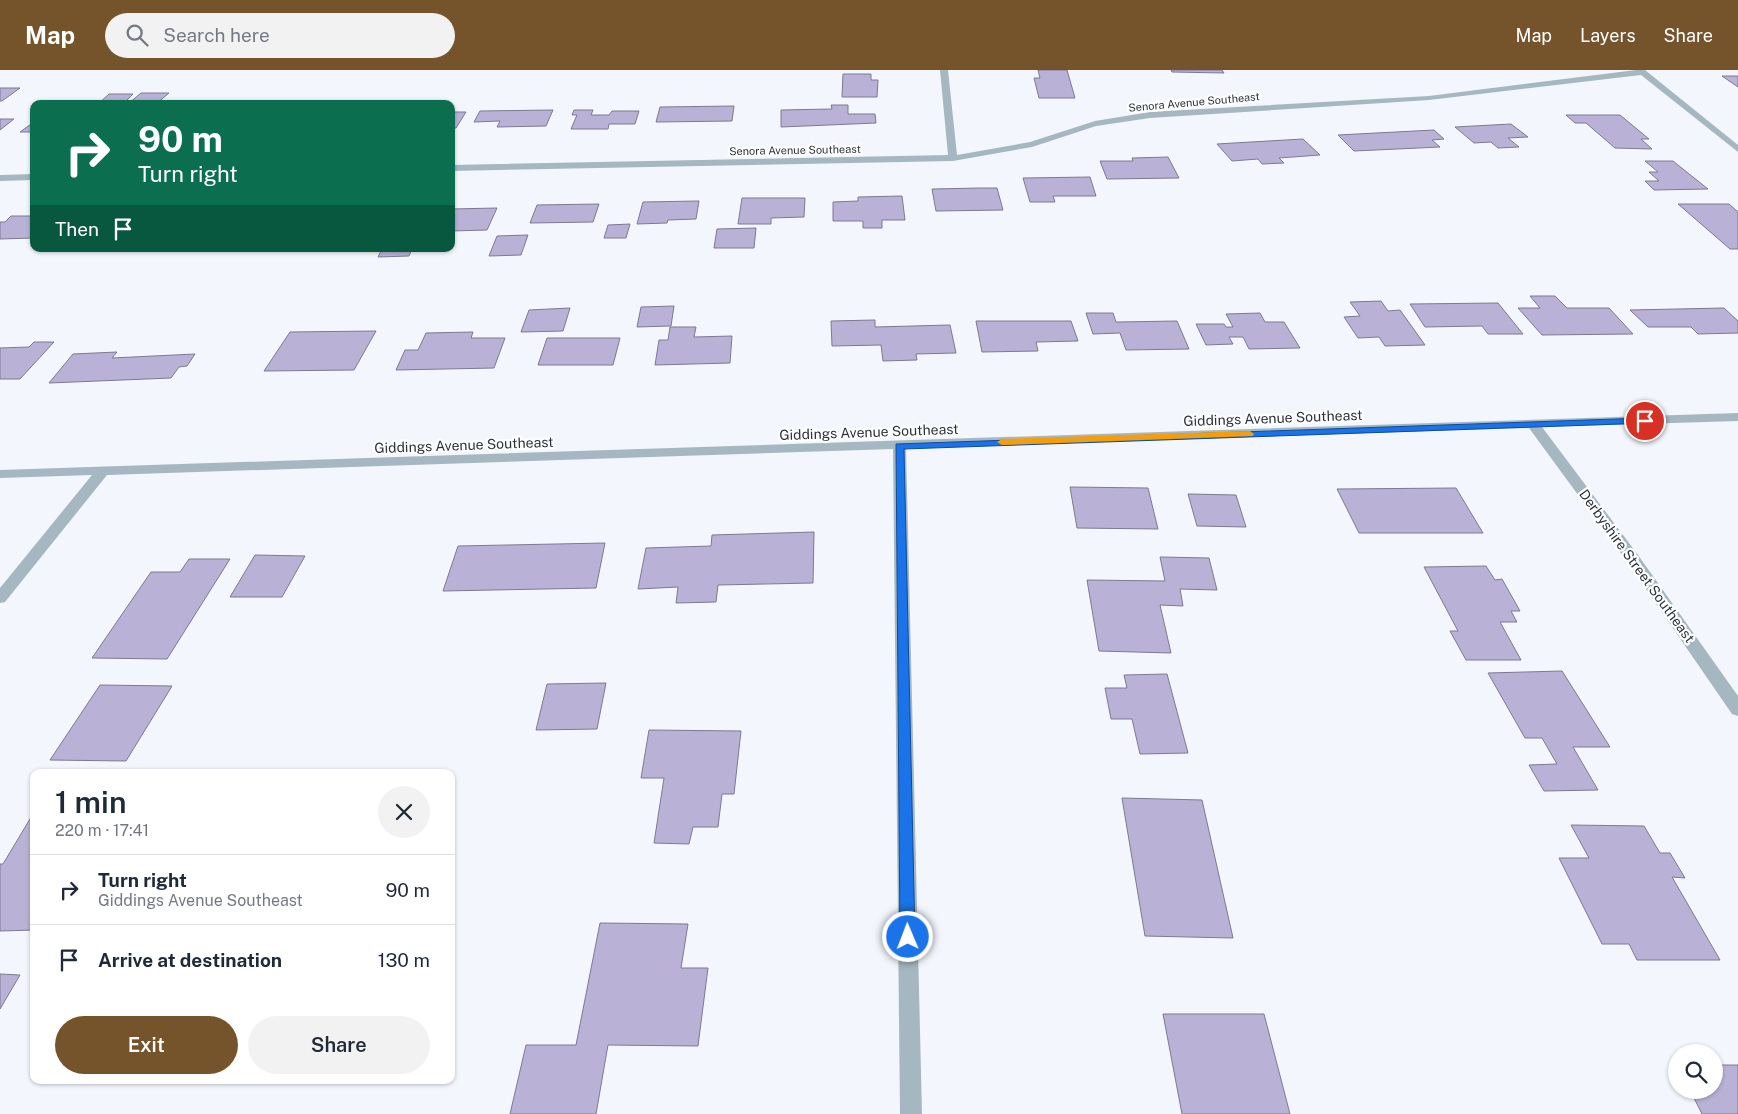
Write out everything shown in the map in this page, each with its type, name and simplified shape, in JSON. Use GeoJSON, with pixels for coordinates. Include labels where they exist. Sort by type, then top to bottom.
{"type":"FeatureCollection","features":[{"type":"Feature","properties":{"kind":"street"},"geometry":{"type":"LineString","coordinates":[[944,70],[954,158]]}},
{"type":"Feature","properties":{"kind":"street"},"geometry":{"type":"LineString","coordinates":[[1641,71],[1738,149]]}},
{"type":"Feature","properties":{"kind":"street","name":"Senora Avenue Southeast"},"geometry":{"type":"LineString","coordinates":[[455,168],[954,158],[1032,144],[1095,124],[1150,115],[1429,98],[1641,71]]}},
{"type":"Feature","properties":{"kind":"street"},"geometry":{"type":"LineString","coordinates":[[0,178],[30,177]]}},
{"type":"Feature","properties":{"kind":"street","name":"Giddings Avenue Southeast"},"geometry":{"type":"LineString","coordinates":[[0,474],[1738,417]]}},
{"type":"Feature","properties":{"kind":"street","name":"Derbyshire Street Southeast"},"geometry":{"type":"LineString","coordinates":[[1534,425],[1633,559],[1738,709]]}},
{"type":"Feature","properties":{"kind":"street"},"geometry":{"type":"LineString","coordinates":[[899,446],[911,1114]]}},
{"type":"Feature","properties":{"kind":"street"},"geometry":{"type":"LineString","coordinates":[[0,598],[103,471]]}},
{"type":"Feature","properties":{"kind":"building"},"geometry":{"type":"Polygon","coordinates":[[[1038,70],[1067,70],[1075,98],[1039,98],[1034,78],[1040,78],[1038,70]]]}},
{"type":"Feature","properties":{"kind":"building"},"geometry":{"type":"Polygon","coordinates":[[[1171,70],[1222,70],[1224,73],[1172,72],[1171,70]]]}},
{"type":"Feature","properties":{"kind":"building"},"geometry":{"type":"Polygon","coordinates":[[[843,74],[871,74],[871,80],[878,80],[877,97],[842,97],[843,74]]]}},
{"type":"Feature","properties":{"kind":"building"},"geometry":{"type":"Polygon","coordinates":[[[1722,76],[1738,76],[1738,87],[1722,76]]]}},
{"type":"Feature","properties":{"kind":"building"},"geometry":{"type":"Polygon","coordinates":[[[0,88],[20,88],[0,101],[0,88]]]}},
{"type":"Feature","properties":{"kind":"building"},"geometry":{"type":"Polygon","coordinates":[[[141,93],[169,93],[161,100],[133,100],[141,93]]]}},
{"type":"Feature","properties":{"kind":"building"},"geometry":{"type":"Polygon","coordinates":[[[109,94],[133,94],[127,100],[102,100],[109,94]]]}},
{"type":"Feature","properties":{"kind":"building"},"geometry":{"type":"Polygon","coordinates":[[[831,105],[848,105],[848,114],[875,114],[876,123],[781,127],[781,110],[832,109],[831,105]]]}},
{"type":"Feature","properties":{"kind":"building"},"geometry":{"type":"Polygon","coordinates":[[[734,106],[732,121],[656,122],[660,107],[734,106]]]}},
{"type":"Feature","properties":{"kind":"building"},"geometry":{"type":"Polygon","coordinates":[[[553,110],[546,126],[497,127],[500,121],[474,122],[480,111],[553,110]]]}},
{"type":"Feature","properties":{"kind":"building"},"geometry":{"type":"Polygon","coordinates":[[[574,110],[593,110],[591,115],[609,115],[612,111],[639,111],[635,124],[609,124],[608,129],[571,129],[577,115],[572,115],[574,110]]]}},
{"type":"Feature","properties":{"kind":"building"},"geometry":{"type":"Polygon","coordinates":[[[455,112],[466,112],[456,128],[455,112]]]}},
{"type":"Feature","properties":{"kind":"building"},"geometry":{"type":"Polygon","coordinates":[[[1566,115],[1620,115],[1649,139],[1641,139],[1652,149],[1615,148],[1586,123],[1575,123],[1566,115]]]}},
{"type":"Feature","properties":{"kind":"building"},"geometry":{"type":"Polygon","coordinates":[[[0,119],[14,119],[0,130],[0,119]]]}},
{"type":"Feature","properties":{"kind":"building"},"geometry":{"type":"Polygon","coordinates":[[[1511,124],[1528,137],[1508,138],[1519,147],[1498,148],[1491,142],[1474,143],[1455,127],[1511,124]]]}},
{"type":"Feature","properties":{"kind":"building"},"geometry":{"type":"Polygon","coordinates":[[[30,125],[30,132],[20,132],[30,125]]]}},
{"type":"Feature","properties":{"kind":"building"},"geometry":{"type":"Polygon","coordinates":[[[1434,130],[1444,139],[1432,140],[1440,147],[1354,151],[1338,135],[1434,130]]]}},
{"type":"Feature","properties":{"kind":"building"},"geometry":{"type":"Polygon","coordinates":[[[1303,139],[1320,155],[1279,158],[1284,163],[1262,164],[1258,159],[1232,161],[1217,144],[1303,139]]]}},
{"type":"Feature","properties":{"kind":"building"},"geometry":{"type":"Polygon","coordinates":[[[1168,157],[1179,178],[1107,179],[1100,161],[1133,161],[1132,158],[1168,157]]]}},
{"type":"Feature","properties":{"kind":"building"},"geometry":{"type":"Polygon","coordinates":[[[1645,161],[1673,161],[1708,189],[1654,190],[1645,181],[1659,181],[1649,172],[1658,172],[1645,161]]]}},
{"type":"Feature","properties":{"kind":"building"},"geometry":{"type":"Polygon","coordinates":[[[1090,177],[1096,196],[1053,196],[1055,202],[1030,202],[1023,178],[1090,177]]]}},
{"type":"Feature","properties":{"kind":"building"},"geometry":{"type":"Polygon","coordinates":[[[997,188],[1003,210],[936,211],[932,189],[997,188]]]}},
{"type":"Feature","properties":{"kind":"building"},"geometry":{"type":"Polygon","coordinates":[[[902,196],[905,220],[882,220],[882,228],[863,228],[863,221],[833,221],[833,202],[858,201],[858,197],[902,196]]]}},
{"type":"Feature","properties":{"kind":"building"},"geometry":{"type":"Polygon","coordinates":[[[742,198],[805,198],[804,217],[771,218],[771,224],[738,224],[742,198]]]}},
{"type":"Feature","properties":{"kind":"building"},"geometry":{"type":"Polygon","coordinates":[[[699,201],[696,219],[668,220],[667,223],[637,224],[643,202],[699,201]]]}},
{"type":"Feature","properties":{"kind":"building"},"geometry":{"type":"Polygon","coordinates":[[[599,204],[593,222],[530,223],[537,205],[599,204]]]}},
{"type":"Feature","properties":{"kind":"building"},"geometry":{"type":"Polygon","coordinates":[[[1678,204],[1729,204],[1738,212],[1738,249],[1730,249],[1678,204]]]}},
{"type":"Feature","properties":{"kind":"building"},"geometry":{"type":"Polygon","coordinates":[[[497,208],[487,230],[455,231],[455,209],[497,208]]]}},
{"type":"Feature","properties":{"kind":"building"},"geometry":{"type":"Polygon","coordinates":[[[11,216],[30,216],[30,238],[0,239],[0,222],[5,222],[11,216]]]}},
{"type":"Feature","properties":{"kind":"building"},"geometry":{"type":"Polygon","coordinates":[[[630,224],[626,238],[604,238],[608,225],[630,224]]]}},
{"type":"Feature","properties":{"kind":"building"},"geometry":{"type":"Polygon","coordinates":[[[756,228],[754,248],[714,248],[717,229],[756,228]]]}},
{"type":"Feature","properties":{"kind":"building"},"geometry":{"type":"Polygon","coordinates":[[[528,235],[521,255],[489,256],[497,236],[528,235]]]}},
{"type":"Feature","properties":{"kind":"building"},"geometry":{"type":"Polygon","coordinates":[[[380,252],[411,252],[409,256],[378,257],[380,252]]]}},
{"type":"Feature","properties":{"kind":"building"},"geometry":{"type":"Polygon","coordinates":[[[1530,296],[1555,296],[1567,308],[1609,308],[1633,334],[1542,335],[1518,308],[1540,308],[1530,296]]]}},
{"type":"Feature","properties":{"kind":"building"},"geometry":{"type":"Polygon","coordinates":[[[1381,301],[1388,311],[1400,310],[1425,345],[1385,346],[1379,337],[1358,338],[1344,317],[1360,316],[1350,302],[1381,301]]]}},
{"type":"Feature","properties":{"kind":"building"},"geometry":{"type":"Polygon","coordinates":[[[1498,303],[1523,334],[1488,334],[1482,326],[1425,327],[1410,304],[1498,303]]]}},
{"type":"Feature","properties":{"kind":"building"},"geometry":{"type":"Polygon","coordinates":[[[674,306],[671,326],[637,327],[641,307],[674,306]]]}},
{"type":"Feature","properties":{"kind":"building"},"geometry":{"type":"Polygon","coordinates":[[[570,308],[563,331],[521,332],[529,310],[570,308]]]}},
{"type":"Feature","properties":{"kind":"building"},"geometry":{"type":"Polygon","coordinates":[[[1724,308],[1738,321],[1738,333],[1698,334],[1691,327],[1648,327],[1630,310],[1724,308]]]}},
{"type":"Feature","properties":{"kind":"building"},"geometry":{"type":"Polygon","coordinates":[[[1086,313],[1113,313],[1116,322],[1177,321],[1189,349],[1126,350],[1120,333],[1093,334],[1086,313]]]}},
{"type":"Feature","properties":{"kind":"building"},"geometry":{"type":"Polygon","coordinates":[[[1260,313],[1265,322],[1284,322],[1300,348],[1249,349],[1243,337],[1229,337],[1233,344],[1206,345],[1196,324],[1224,324],[1226,327],[1233,327],[1226,314],[1260,313]]]}},
{"type":"Feature","properties":{"kind":"building"},"geometry":{"type":"Polygon","coordinates":[[[875,320],[875,327],[950,325],[956,353],[916,354],[917,360],[883,361],[881,345],[832,346],[831,321],[875,320]]]}},
{"type":"Feature","properties":{"kind":"building"},"geometry":{"type":"Polygon","coordinates":[[[976,321],[1071,321],[1078,341],[1036,342],[1038,351],[982,352],[976,321]]]}},
{"type":"Feature","properties":{"kind":"building"},"geometry":{"type":"Polygon","coordinates":[[[670,327],[696,327],[694,337],[732,336],[730,363],[655,365],[659,340],[668,340],[670,327]]]}},
{"type":"Feature","properties":{"kind":"building"},"geometry":{"type":"Polygon","coordinates":[[[376,331],[354,370],[264,371],[290,332],[376,331]]]}},
{"type":"Feature","properties":{"kind":"building"},"geometry":{"type":"Polygon","coordinates":[[[473,332],[471,338],[505,338],[494,368],[396,370],[405,350],[418,350],[426,333],[473,332]]]}},
{"type":"Feature","properties":{"kind":"building"},"geometry":{"type":"Polygon","coordinates":[[[547,338],[620,338],[613,365],[538,365],[547,338]]]}},
{"type":"Feature","properties":{"kind":"building"},"geometry":{"type":"Polygon","coordinates":[[[34,342],[54,342],[20,379],[0,379],[0,348],[29,347],[34,342]]]}},
{"type":"Feature","properties":{"kind":"building"},"geometry":{"type":"Polygon","coordinates":[[[117,352],[112,358],[195,354],[187,366],[179,367],[171,378],[49,383],[73,354],[117,352]]]}},
{"type":"Feature","properties":{"kind":"building"},"geometry":{"type":"Polygon","coordinates":[[[1070,487],[1148,488],[1158,529],[1077,528],[1070,487]]]}},
{"type":"Feature","properties":{"kind":"building"},"geometry":{"type":"Polygon","coordinates":[[[1456,488],[1483,533],[1359,533],[1337,489],[1456,488]]]}},
{"type":"Feature","properties":{"kind":"building"},"geometry":{"type":"Polygon","coordinates":[[[1188,494],[1236,495],[1246,527],[1197,526],[1188,494]]]}},
{"type":"Feature","properties":{"kind":"building"},"geometry":{"type":"Polygon","coordinates":[[[814,532],[813,583],[718,585],[716,602],[676,603],[678,587],[638,589],[646,548],[711,546],[712,535],[814,532]]]}},
{"type":"Feature","properties":{"kind":"building"},"geometry":{"type":"Polygon","coordinates":[[[605,543],[596,588],[443,591],[458,546],[605,543]]]}},
{"type":"Feature","properties":{"kind":"building"},"geometry":{"type":"Polygon","coordinates":[[[255,555],[305,556],[282,597],[230,597],[255,555]]]}},
{"type":"Feature","properties":{"kind":"building"},"geometry":{"type":"Polygon","coordinates":[[[1160,557],[1209,558],[1217,590],[1180,589],[1183,606],[1160,605],[1171,653],[1099,651],[1087,580],[1165,581],[1160,557]]]}},
{"type":"Feature","properties":{"kind":"building"},"geometry":{"type":"Polygon","coordinates":[[[189,559],[230,559],[167,659],[92,658],[151,572],[180,572],[189,559]]]}},
{"type":"Feature","properties":{"kind":"building"},"geometry":{"type":"Polygon","coordinates":[[[1486,566],[1495,580],[1502,579],[1520,611],[1511,611],[1517,622],[1500,622],[1521,660],[1466,660],[1450,631],[1458,631],[1424,567],[1486,566]]]}},
{"type":"Feature","properties":{"kind":"building"},"geometry":{"type":"Polygon","coordinates":[[[1562,671],[1610,747],[1573,747],[1598,790],[1544,791],[1529,765],[1557,764],[1542,738],[1525,738],[1488,673],[1562,671]]]}},
{"type":"Feature","properties":{"kind":"building"},"geometry":{"type":"Polygon","coordinates":[[[1167,674],[1188,753],[1140,754],[1132,719],[1111,719],[1105,688],[1127,688],[1124,675],[1167,674]]]}},
{"type":"Feature","properties":{"kind":"building"},"geometry":{"type":"Polygon","coordinates":[[[606,683],[597,729],[536,730],[547,684],[606,683]]]}},
{"type":"Feature","properties":{"kind":"building"},"geometry":{"type":"Polygon","coordinates":[[[100,685],[172,686],[126,761],[50,760],[100,685]]]}},
{"type":"Feature","properties":{"kind":"building"},"geometry":{"type":"Polygon","coordinates":[[[649,730],[741,731],[734,794],[722,794],[718,827],[693,827],[689,844],[654,843],[664,778],[641,778],[649,730]]]}},
{"type":"Feature","properties":{"kind":"building"},"geometry":{"type":"Polygon","coordinates":[[[1122,798],[1202,800],[1233,938],[1145,936],[1122,798]]]}},
{"type":"Feature","properties":{"kind":"building"},"geometry":{"type":"Polygon","coordinates":[[[30,819],[30,930],[0,931],[0,864],[3,864],[30,819]]]}},
{"type":"Feature","properties":{"kind":"building"},"geometry":{"type":"Polygon","coordinates":[[[1571,825],[1644,826],[1660,853],[1670,853],[1685,878],[1672,877],[1720,960],[1637,960],[1629,944],[1602,944],[1559,858],[1589,858],[1571,825]]]}},
{"type":"Feature","properties":{"kind":"building"},"geometry":{"type":"Polygon","coordinates":[[[600,923],[688,924],[681,968],[708,968],[698,1046],[608,1045],[596,1114],[510,1114],[526,1045],[576,1045],[600,923]]]}},
{"type":"Feature","properties":{"kind":"building"},"geometry":{"type":"Polygon","coordinates":[[[0,974],[20,975],[0,1009],[0,974]]]}},
{"type":"Feature","properties":{"kind":"building"},"geometry":{"type":"Polygon","coordinates":[[[1163,1014],[1264,1014],[1290,1114],[1182,1114],[1163,1014]]]}},
{"type":"Feature","properties":{"kind":"building"},"geometry":{"type":"Polygon","coordinates":[[[1723,1065],[1738,1065],[1738,1114],[1702,1114],[1694,1099],[1723,1099],[1723,1065]]]}},
{"type":"Feature","properties":{"kind":"slow traffic"},"geometry":{"type":"LineString","coordinates":[[1002,442],[1250,434]]}},
{"type":"Feature","properties":{"kind":"route"},"geometry":{"type":"LineString","coordinates":[[908,937],[899,446],[1645,421]]}}]}
